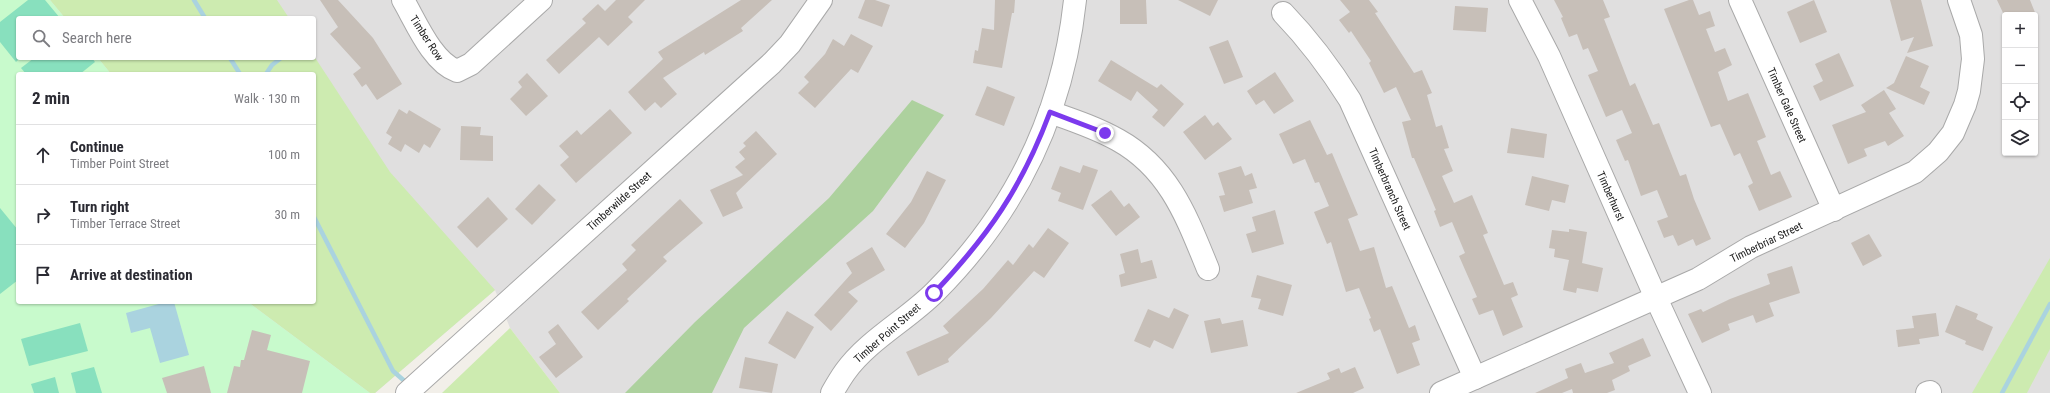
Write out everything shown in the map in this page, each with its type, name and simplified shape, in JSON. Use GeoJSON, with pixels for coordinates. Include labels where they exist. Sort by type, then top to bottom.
{"type":"FeatureCollection","features":[{"type":"Feature","properties":{"kind":"street","name":"Timber Row"},"geometry":{"type":"LineString","coordinates":[[403,0],[439,60],[449,68],[456,71],[471,64],[541,0]]}},
{"type":"Feature","properties":{"kind":"street","name":"Timberwilde Street"},"geometry":{"type":"LineString","coordinates":[[407,393],[772,63],[790,44],[822,0]]}},
{"type":"Feature","properties":{"kind":"street","name":"Timber Point Street"},"geometry":{"type":"LineString","coordinates":[[832,393],[845,372],[865,351],[934,293],[968,256],[998,217],[1020,182],[1040,140],[1061,81],[1071,38],[1075,0]]}},
{"type":"Feature","properties":{"kind":"street","name":"Timberhurst"},"geometry":{"type":"LineString","coordinates":[[1520,0],[1549,56],[1656,298],[1700,393]]}},
{"type":"Feature","properties":{"kind":"street","name":"Timber Gale Street"},"geometry":{"type":"LineString","coordinates":[[1740,0],[1834,210]]}},
{"type":"Feature","properties":{"kind":"street","name":"Timberbriar Street"},"geometry":{"type":"LineString","coordinates":[[1441,393],[1698,279],[1751,247],[1915,172],[1938,152],[1952,133],[1965,104],[1973,59],[1971,35],[1959,0]]}},
{"type":"Feature","properties":{"kind":"street","name":"Timberbranch Street"},"geometry":{"type":"LineString","coordinates":[[1283,13],[1304,34],[1326,62],[1350,100],[1475,378]]}},
{"type":"Feature","properties":{"kind":"street"},"geometry":{"type":"LineString","coordinates":[[1050,112],[1105,133],[1119,140],[1146,159],[1168,183],[1176,197],[1208,269]]}},
{"type":"Feature","properties":{"kind":"shaded area"},"geometry":{"type":"Polygon","coordinates":[[[0,0],[2050,0],[2050,393],[560,393],[510,328],[495,290],[375,393],[0,393],[0,0]]]}},
{"type":"Feature","properties":{"kind":"green space"},"geometry":{"type":"Polygon","coordinates":[[[0,0],[50,0],[63,16],[16,16],[16,60],[100,60],[109,72],[16,72],[16,304],[251,304],[370,393],[0,393],[0,0]]]}},
{"type":"Feature","properties":{"kind":"green space"},"geometry":{"type":"Polygon","coordinates":[[[28,0],[45,0],[58,16],[16,16],[16,60],[18,60],[16,62],[0,42],[0,22],[28,0]]]}},
{"type":"Feature","properties":{"kind":"green space"},"geometry":{"type":"Polygon","coordinates":[[[50,0],[277,0],[288,16],[63,16],[50,0]]]}},
{"type":"Feature","properties":{"kind":"green space"},"geometry":{"type":"Polygon","coordinates":[[[316,59],[390,172],[495,290],[375,393],[370,393],[251,304],[316,304],[316,72],[109,72],[100,60],[316,59]]]}},
{"type":"Feature","properties":{"kind":"green space"},"geometry":{"type":"Polygon","coordinates":[[[31,60],[94,60],[95,62],[82,72],[24,72],[21,68],[31,60]]]}},
{"type":"Feature","properties":{"kind":"green space"},"geometry":{"type":"Polygon","coordinates":[[[912,100],[944,115],[873,211],[744,328],[712,393],[625,393],[695,322],[829,198],[912,100]]]}},
{"type":"Feature","properties":{"kind":"green space"},"geometry":{"type":"Polygon","coordinates":[[[0,208],[16,228],[16,282],[0,294],[0,208]]]}},
{"type":"Feature","properties":{"kind":"green space"},"geometry":{"type":"Polygon","coordinates":[[[2050,258],[2050,349],[2027,393],[1972,393],[2050,258]]]}},
{"type":"Feature","properties":{"kind":"green space"},"geometry":{"type":"Polygon","coordinates":[[[80,323],[88,351],[29,366],[21,339],[80,323]]]}},
{"type":"Feature","properties":{"kind":"green space"},"geometry":{"type":"Polygon","coordinates":[[[510,328],[560,393],[442,393],[510,328]]]}},
{"type":"Feature","properties":{"kind":"green space"},"geometry":{"type":"Polygon","coordinates":[[[94,367],[102,393],[76,393],[71,373],[94,367]]]}},
{"type":"Feature","properties":{"kind":"green space"},"geometry":{"type":"Polygon","coordinates":[[[55,377],[59,393],[34,393],[31,384],[55,377]]]}},
{"type":"Feature","properties":{"kind":"water"},"geometry":{"type":"Polygon","coordinates":[[[159,304],[175,304],[189,355],[160,363],[150,328],[131,333],[126,313],[159,304]]]}},
{"type":"Feature","properties":{"kind":"building"},"geometry":{"type":"Polygon","coordinates":[[[320,0],[338,0],[373,38],[402,84],[377,100],[366,84],[362,87],[353,74],[361,68],[330,34],[338,27],[320,0]]]}},
{"type":"Feature","properties":{"kind":"building"},"geometry":{"type":"Polygon","coordinates":[[[616,0],[645,0],[628,17],[633,22],[608,46],[599,37],[559,74],[546,60],[586,23],[582,19],[598,4],[605,11],[616,0]]]}},
{"type":"Feature","properties":{"kind":"building"},"geometry":{"type":"Polygon","coordinates":[[[741,0],[772,0],[741,28],[743,31],[705,55],[704,52],[663,78],[677,94],[661,108],[655,102],[645,111],[628,92],[663,59],[658,52],[741,0]]]}},
{"type":"Feature","properties":{"kind":"building"},"geometry":{"type":"Polygon","coordinates":[[[865,0],[875,0],[890,5],[882,27],[858,18],[865,0]]]}},
{"type":"Feature","properties":{"kind":"building"},"geometry":{"type":"Polygon","coordinates":[[[995,0],[1015,0],[1014,13],[1012,13],[1002,68],[973,63],[975,50],[978,51],[982,28],[994,30],[995,0]]]}},
{"type":"Feature","properties":{"kind":"building"},"geometry":{"type":"Polygon","coordinates":[[[1120,0],[1146,0],[1147,24],[1120,24],[1120,0]]]}},
{"type":"Feature","properties":{"kind":"building"},"geometry":{"type":"Polygon","coordinates":[[[1178,0],[1218,0],[1210,16],[1178,0]]]}},
{"type":"Feature","properties":{"kind":"building"},"geometry":{"type":"Polygon","coordinates":[[[1340,0],[1369,0],[1378,12],[1375,13],[1414,73],[1422,70],[1432,93],[1427,95],[1436,127],[1442,125],[1449,148],[1444,149],[1453,171],[1442,176],[1454,203],[1472,195],[1488,233],[1483,235],[1504,285],[1513,282],[1518,295],[1511,298],[1523,327],[1503,336],[1493,310],[1479,315],[1472,299],[1477,297],[1459,256],[1465,253],[1452,222],[1440,227],[1434,211],[1436,210],[1414,158],[1412,158],[1402,122],[1411,120],[1396,87],[1384,93],[1369,63],[1371,61],[1351,31],[1349,33],[1339,20],[1350,12],[1340,0]]]}},
{"type":"Feature","properties":{"kind":"building"},"geometry":{"type":"Polygon","coordinates":[[[1554,0],[1603,0],[1610,17],[1604,19],[1630,86],[1635,83],[1653,125],[1659,123],[1680,176],[1686,174],[1694,199],[1711,239],[1696,246],[1693,239],[1678,246],[1673,235],[1664,238],[1657,221],[1668,217],[1657,190],[1641,196],[1628,160],[1625,161],[1616,140],[1632,133],[1622,110],[1606,117],[1588,75],[1598,71],[1588,48],[1583,50],[1577,34],[1569,37],[1561,18],[1563,17],[1554,0]]]}},
{"type":"Feature","properties":{"kind":"building"},"geometry":{"type":"Polygon","coordinates":[[[1693,0],[1699,15],[1710,11],[1715,26],[1706,29],[1715,52],[1725,48],[1732,65],[1718,72],[1728,101],[1748,93],[1766,137],[1757,141],[1771,175],[1780,171],[1792,197],[1759,211],[1748,186],[1753,183],[1740,153],[1734,156],[1720,124],[1711,127],[1664,9],[1693,0]]]}},
{"type":"Feature","properties":{"kind":"building"},"geometry":{"type":"Polygon","coordinates":[[[1814,0],[1827,32],[1800,43],[1787,12],[1814,0]]]}},
{"type":"Feature","properties":{"kind":"building"},"geometry":{"type":"Polygon","coordinates":[[[1890,0],[1921,0],[1933,46],[1907,53],[1914,37],[1901,41],[1890,0]]]}},
{"type":"Feature","properties":{"kind":"building"},"geometry":{"type":"Polygon","coordinates":[[[1997,0],[2030,0],[2035,12],[2003,12],[1997,0]]]}},
{"type":"Feature","properties":{"kind":"building"},"geometry":{"type":"Polygon","coordinates":[[[1455,6],[1488,8],[1486,32],[1453,30],[1455,6]]]}},
{"type":"Feature","properties":{"kind":"building"},"geometry":{"type":"Polygon","coordinates":[[[851,34],[873,46],[858,73],[851,69],[815,108],[798,93],[809,82],[804,77],[825,54],[833,39],[844,46],[851,34]]]}},
{"type":"Feature","properties":{"kind":"building"},"geometry":{"type":"Polygon","coordinates":[[[1228,40],[1243,77],[1224,84],[1209,47],[1228,40]]]}},
{"type":"Feature","properties":{"kind":"building"},"geometry":{"type":"Polygon","coordinates":[[[1839,53],[1854,86],[1820,101],[1813,86],[1823,81],[1815,64],[1839,53]]]}},
{"type":"Feature","properties":{"kind":"building"},"geometry":{"type":"Polygon","coordinates":[[[1906,56],[1929,66],[1920,87],[1930,92],[1924,105],[1886,88],[1894,83],[1906,56]]]}},
{"type":"Feature","properties":{"kind":"building"},"geometry":{"type":"Polygon","coordinates":[[[1111,60],[1157,88],[1161,84],[1184,104],[1164,127],[1152,117],[1158,110],[1137,91],[1131,101],[1098,81],[1111,60]]]}},
{"type":"Feature","properties":{"kind":"building"},"geometry":{"type":"Polygon","coordinates":[[[1275,72],[1294,101],[1274,114],[1264,100],[1256,105],[1247,91],[1275,72]]]}},
{"type":"Feature","properties":{"kind":"building"},"geometry":{"type":"Polygon","coordinates":[[[527,73],[548,96],[526,116],[510,99],[522,87],[518,82],[527,73]]]}},
{"type":"Feature","properties":{"kind":"building"},"geometry":{"type":"Polygon","coordinates":[[[987,86],[1015,97],[1004,126],[975,115],[987,86]]]}},
{"type":"Feature","properties":{"kind":"building"},"geometry":{"type":"Polygon","coordinates":[[[1884,90],[1896,109],[1889,113],[1904,136],[1888,146],[1885,141],[1864,149],[1867,156],[1848,164],[1832,125],[1866,112],[1861,105],[1884,90]]]}},
{"type":"Feature","properties":{"kind":"building"},"geometry":{"type":"Polygon","coordinates":[[[399,109],[407,114],[409,110],[441,129],[430,148],[424,144],[419,153],[405,144],[401,152],[388,144],[392,137],[386,133],[399,109]]]}},
{"type":"Feature","properties":{"kind":"building"},"geometry":{"type":"Polygon","coordinates":[[[610,109],[632,133],[576,183],[560,165],[569,157],[559,146],[577,130],[581,135],[610,109]]]}},
{"type":"Feature","properties":{"kind":"building"},"geometry":{"type":"Polygon","coordinates":[[[1205,115],[1213,126],[1218,122],[1232,139],[1205,160],[1183,132],[1205,115]]]}},
{"type":"Feature","properties":{"kind":"building"},"geometry":{"type":"Polygon","coordinates":[[[1310,120],[1327,155],[1332,153],[1358,215],[1348,219],[1360,251],[1374,247],[1386,288],[1392,286],[1409,328],[1415,325],[1420,340],[1412,343],[1420,365],[1397,374],[1380,329],[1374,332],[1369,319],[1371,318],[1359,288],[1346,292],[1331,242],[1327,244],[1314,212],[1329,206],[1319,182],[1315,183],[1305,159],[1293,164],[1279,134],[1310,120]]]}},
{"type":"Feature","properties":{"kind":"building"},"geometry":{"type":"Polygon","coordinates":[[[461,126],[481,127],[480,135],[493,136],[493,161],[460,160],[461,126]]]}},
{"type":"Feature","properties":{"kind":"building"},"geometry":{"type":"Polygon","coordinates":[[[1511,128],[1547,134],[1544,158],[1507,153],[1511,128]]]}},
{"type":"Feature","properties":{"kind":"building"},"geometry":{"type":"Polygon","coordinates":[[[756,131],[777,154],[736,193],[743,208],[723,217],[710,190],[743,175],[735,167],[745,159],[739,152],[746,146],[743,143],[756,131]]]}},
{"type":"Feature","properties":{"kind":"building"},"geometry":{"type":"Polygon","coordinates":[[[1083,165],[1098,170],[1083,210],[1058,201],[1061,193],[1051,189],[1060,166],[1080,173],[1083,165]]]}},
{"type":"Feature","properties":{"kind":"building"},"geometry":{"type":"Polygon","coordinates":[[[1241,166],[1245,176],[1252,173],[1257,188],[1249,190],[1253,203],[1224,212],[1219,196],[1225,195],[1218,173],[1241,166]]]}},
{"type":"Feature","properties":{"kind":"building"},"geometry":{"type":"Polygon","coordinates":[[[927,171],[946,180],[924,223],[905,248],[886,234],[911,202],[927,171]]]}},
{"type":"Feature","properties":{"kind":"building"},"geometry":{"type":"Polygon","coordinates":[[[1532,176],[1569,185],[1565,203],[1552,200],[1549,211],[1525,205],[1532,176]]]}},
{"type":"Feature","properties":{"kind":"building"},"geometry":{"type":"Polygon","coordinates":[[[539,184],[556,200],[532,225],[515,209],[539,184]]]}},
{"type":"Feature","properties":{"kind":"building"},"geometry":{"type":"Polygon","coordinates":[[[1111,190],[1124,207],[1129,203],[1140,217],[1116,236],[1091,205],[1111,190]]]}},
{"type":"Feature","properties":{"kind":"building"},"geometry":{"type":"Polygon","coordinates":[[[488,197],[508,219],[477,248],[457,227],[488,197]]]}},
{"type":"Feature","properties":{"kind":"building"},"geometry":{"type":"Polygon","coordinates":[[[680,199],[703,223],[663,257],[667,261],[627,299],[629,301],[598,330],[581,312],[627,270],[622,264],[636,250],[631,245],[680,199]]]}},
{"type":"Feature","properties":{"kind":"building"},"geometry":{"type":"Polygon","coordinates":[[[1275,210],[1284,244],[1252,253],[1246,234],[1256,231],[1252,217],[1275,210]]]}},
{"type":"Feature","properties":{"kind":"building"},"geometry":{"type":"Polygon","coordinates":[[[1048,228],[1069,243],[1044,278],[1034,271],[991,318],[948,359],[949,362],[918,376],[906,352],[949,333],[943,326],[983,289],[1008,260],[1013,265],[1029,244],[1033,248],[1048,228]]]}},
{"type":"Feature","properties":{"kind":"building"},"geometry":{"type":"Polygon","coordinates":[[[1569,229],[1587,232],[1582,263],[1603,268],[1598,292],[1577,288],[1576,293],[1563,290],[1569,260],[1554,257],[1555,249],[1549,248],[1552,230],[1569,232],[1569,229]]]}},
{"type":"Feature","properties":{"kind":"building"},"geometry":{"type":"Polygon","coordinates":[[[1869,234],[1882,256],[1863,266],[1851,243],[1869,234]]]}},
{"type":"Feature","properties":{"kind":"building"},"geometry":{"type":"Polygon","coordinates":[[[872,247],[885,270],[848,292],[858,301],[831,331],[814,315],[852,273],[846,263],[872,247]]]}},
{"type":"Feature","properties":{"kind":"building"},"geometry":{"type":"Polygon","coordinates":[[[1138,249],[1141,263],[1152,260],[1157,278],[1121,287],[1119,275],[1125,273],[1120,254],[1138,249]]]}},
{"type":"Feature","properties":{"kind":"building"},"geometry":{"type":"Polygon","coordinates":[[[1792,266],[1800,293],[1769,303],[1774,316],[1756,323],[1753,315],[1728,324],[1730,330],[1702,343],[1688,314],[1701,309],[1703,312],[1730,299],[1770,284],[1767,274],[1792,266]]]}},
{"type":"Feature","properties":{"kind":"building"},"geometry":{"type":"Polygon","coordinates":[[[1257,275],[1292,285],[1283,316],[1258,309],[1261,299],[1251,297],[1257,275]]]}},
{"type":"Feature","properties":{"kind":"building"},"geometry":{"type":"Polygon","coordinates":[[[1956,305],[1978,314],[1976,319],[1993,327],[1983,351],[1965,344],[1966,341],[1945,332],[1956,305]]]}},
{"type":"Feature","properties":{"kind":"building"},"geometry":{"type":"Polygon","coordinates":[[[1174,308],[1189,315],[1173,349],[1154,340],[1150,348],[1134,341],[1148,309],[1169,318],[1174,308]]]}},
{"type":"Feature","properties":{"kind":"building"},"geometry":{"type":"Polygon","coordinates":[[[787,311],[814,327],[795,359],[768,343],[787,311]]]}},
{"type":"Feature","properties":{"kind":"building"},"geometry":{"type":"Polygon","coordinates":[[[1936,313],[1939,336],[1919,339],[1920,344],[1898,347],[1896,330],[1914,328],[1912,316],[1936,313]]]}},
{"type":"Feature","properties":{"kind":"building"},"geometry":{"type":"Polygon","coordinates":[[[1220,318],[1222,324],[1243,320],[1248,346],[1211,353],[1204,321],[1220,318]]]}},
{"type":"Feature","properties":{"kind":"building"},"geometry":{"type":"Polygon","coordinates":[[[558,324],[583,357],[556,378],[539,357],[556,344],[548,332],[558,324]]]}},
{"type":"Feature","properties":{"kind":"building"},"geometry":{"type":"Polygon","coordinates":[[[252,330],[271,335],[267,350],[310,361],[302,393],[227,393],[234,366],[240,367],[241,360],[244,360],[252,330]]]}},
{"type":"Feature","properties":{"kind":"building"},"geometry":{"type":"Polygon","coordinates":[[[1643,338],[1651,356],[1628,366],[1630,371],[1612,380],[1615,390],[1607,393],[1573,393],[1572,389],[1562,393],[1535,393],[1568,378],[1565,369],[1581,363],[1585,373],[1614,363],[1609,353],[1643,338]]]}},
{"type":"Feature","properties":{"kind":"building"},"geometry":{"type":"Polygon","coordinates":[[[745,357],[778,364],[772,393],[739,388],[745,357]]]}},
{"type":"Feature","properties":{"kind":"building"},"geometry":{"type":"Polygon","coordinates":[[[204,366],[211,393],[167,393],[162,378],[204,366]]]}},
{"type":"Feature","properties":{"kind":"building"},"geometry":{"type":"Polygon","coordinates":[[[1355,367],[1364,388],[1353,393],[1296,393],[1330,379],[1327,373],[1339,368],[1341,373],[1355,367]]]}},
{"type":"Feature","properties":{"kind":"waterway"},"geometry":{"type":"LineString","coordinates":[[194,0],[204,16]]}},
{"type":"Feature","properties":{"kind":"waterway"},"geometry":{"type":"LineString","coordinates":[[231,60],[239,72]]}},
{"type":"Feature","properties":{"kind":"waterway"},"geometry":{"type":"LineString","coordinates":[[267,72],[272,65],[278,60]]}},
{"type":"Feature","properties":{"kind":"waterway"},"geometry":{"type":"LineString","coordinates":[[316,221],[393,371],[409,385]]}},
{"type":"Feature","properties":{"kind":"waterway"},"geometry":{"type":"LineString","coordinates":[[2002,393],[2050,304]]}},
{"type":"Feature","properties":{"kind":"route"},"geometry":{"type":"LineString","coordinates":[[934,293],[968,256],[998,217],[1020,182],[1040,140],[1050,112],[1105,133]]}}]}
